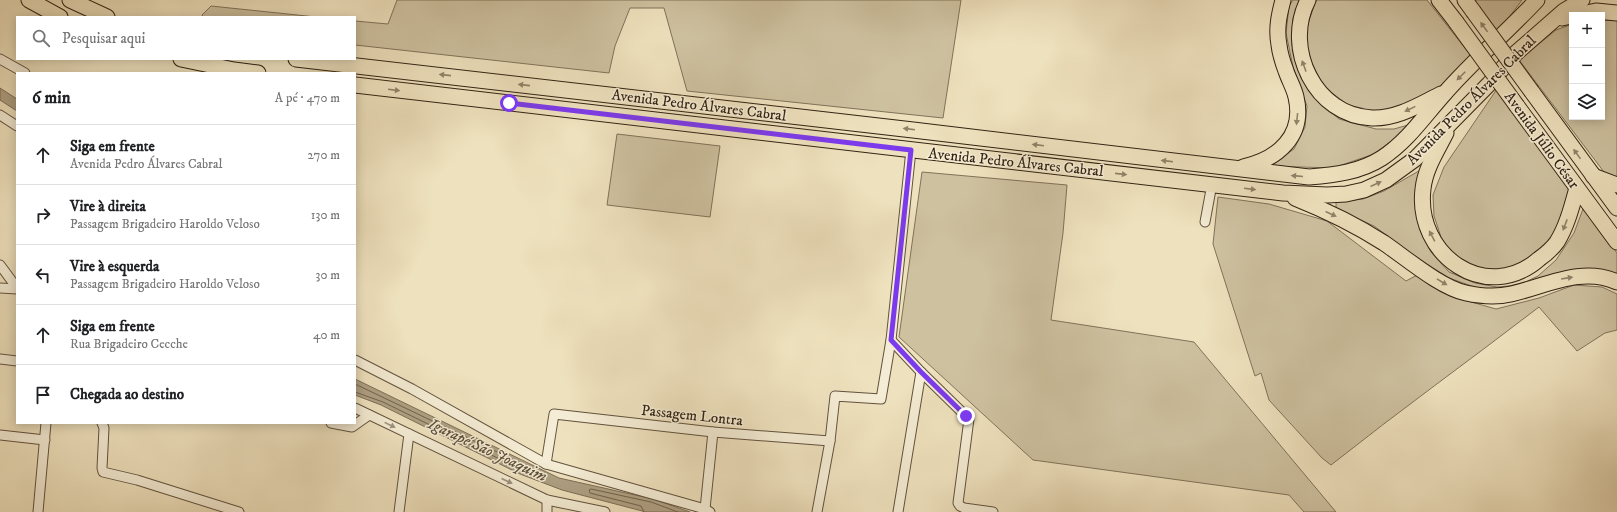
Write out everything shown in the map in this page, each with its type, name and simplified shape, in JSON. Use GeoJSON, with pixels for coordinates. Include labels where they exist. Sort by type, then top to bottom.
{"type":"FeatureCollection","features":[{"type":"Feature","properties":{"kind":"main road"},"geometry":{"type":"LineString","coordinates":[[29,0],[58,16]]}},
{"type":"Feature","properties":{"kind":"main road"},"geometry":{"type":"LineString","coordinates":[[70,0],[105,16]]}},
{"type":"Feature","properties":{"kind":"main road"},"geometry":{"type":"LineString","coordinates":[[1235,169],[1256,164],[1275,154],[1290,141],[1295,130],[1297,120],[1296,98],[1282,57],[1277,31],[1283,0]]}},
{"type":"Feature","properties":{"kind":"main road"},"geometry":{"type":"LineString","coordinates":[[1308,0],[1304,8],[1298,36],[1301,57],[1307,74],[1322,95],[1331,104],[1341,110],[1357,116],[1385,118],[1402,113],[1445,92]]}},
{"type":"Feature","properties":{"kind":"main road","name":"Avenida Júlio César"},"geometry":{"type":"LineString","coordinates":[[1439,0],[1617,242]]}},
{"type":"Feature","properties":{"kind":"main road"},"geometry":{"type":"LineString","coordinates":[[1519,19],[1529,0]]}},
{"type":"Feature","properties":{"kind":"main road","name":"Avenida Pedro Álvares Cabral"},"geometry":{"type":"LineString","coordinates":[[305,60],[913,130],[1310,178],[1335,175],[1360,169],[1382,158],[1404,140],[1445,92],[1537,0]]}},
{"type":"Feature","properties":{"kind":"main road","name":"Avenida Pedro Álvares Cabral"},"geometry":{"type":"LineString","coordinates":[[356,85],[1283,192],[1326,195],[1346,194],[1364,190],[1386,180],[1415,159],[1489,84],[1516,52],[1553,20],[1582,0]]}},
{"type":"Feature","properties":{"kind":"main road","name":"Avenida Júlio César"},"geometry":{"type":"LineString","coordinates":[[1469,5],[1617,208]]}},
{"type":"Feature","properties":{"kind":"main road"},"geometry":{"type":"LineString","coordinates":[[1553,20],[1596,11],[1617,13]]}},
{"type":"Feature","properties":{"kind":"main road"},"geometry":{"type":"LineString","coordinates":[[186,60],[252,72]]}},
{"type":"Feature","properties":{"kind":"main road"},"geometry":{"type":"LineString","coordinates":[[1452,122],[1429,168],[1423,189],[1423,205],[1424,217],[1433,240],[1448,258],[1463,269],[1474,274],[1493,277],[1512,274],[1530,267],[1557,242],[1577,188]]}},
{"type":"Feature","properties":{"kind":"main road"},"geometry":{"type":"LineString","coordinates":[[1593,176],[1617,185]]}},
{"type":"Feature","properties":{"kind":"main road"},"geometry":{"type":"LineString","coordinates":[[1283,192],[1342,219],[1382,242],[1445,285],[1465,293],[1485,296],[1510,295],[1557,280],[1581,276],[1594,276],[1617,282]]}},
{"type":"Feature","properties":{"kind":"street"},"geometry":{"type":"LineString","coordinates":[[0,60],[22,72]]}},
{"type":"Feature","properties":{"kind":"street"},"geometry":{"type":"LineString","coordinates":[[0,114],[16,125]]}},
{"type":"Feature","properties":{"kind":"street"},"geometry":{"type":"LineString","coordinates":[[817,512],[830,440],[835,396],[881,399],[891,340],[911,150]]}},
{"type":"Feature","properties":{"kind":"street"},"geometry":{"type":"LineString","coordinates":[[1205,222],[1212,184]]}},
{"type":"Feature","properties":{"kind":"street"},"geometry":{"type":"LineString","coordinates":[[0,265],[16,287]]}},
{"type":"Feature","properties":{"kind":"street"},"geometry":{"type":"LineString","coordinates":[[0,288],[16,288]]}},
{"type":"Feature","properties":{"kind":"street"},"geometry":{"type":"LineString","coordinates":[[891,340],[968,419],[958,503],[964,508],[993,512]]}},
{"type":"Feature","properties":{"kind":"street"},"geometry":{"type":"LineString","coordinates":[[0,359],[16,361]]}},
{"type":"Feature","properties":{"kind":"street"},"geometry":{"type":"LineString","coordinates":[[356,361],[412,389],[546,464],[708,510],[713,432]]}},
{"type":"Feature","properties":{"kind":"street"},"geometry":{"type":"LineString","coordinates":[[898,512],[921,372]]}},
{"type":"Feature","properties":{"kind":"street"},"geometry":{"type":"LineString","coordinates":[[356,408],[547,500],[605,512]]}},
{"type":"Feature","properties":{"kind":"street","name":"Passagem Lontra"},"geometry":{"type":"LineString","coordinates":[[546,464],[554,414],[713,432],[830,440]]}},
{"type":"Feature","properties":{"kind":"street"},"geometry":{"type":"LineString","coordinates":[[336,424],[352,427],[369,415]]}},
{"type":"Feature","properties":{"kind":"street"},"geometry":{"type":"LineString","coordinates":[[38,512],[46,424]]}},
{"type":"Feature","properties":{"kind":"street"},"geometry":{"type":"LineString","coordinates":[[102,424],[104,428],[103,472],[137,480],[239,512]]}},
{"type":"Feature","properties":{"kind":"street"},"geometry":{"type":"LineString","coordinates":[[0,434],[45,440]]}},
{"type":"Feature","properties":{"kind":"street"},"geometry":{"type":"LineString","coordinates":[[399,512],[409,434]]}},
{"type":"Feature","properties":{"kind":"street"},"geometry":{"type":"LineString","coordinates":[[547,500],[547,512]]}},
{"type":"Feature","properties":{"kind":"shaded area"},"geometry":{"type":"Polygon","coordinates":[[[397,0],[961,0],[943,118],[687,91],[664,8],[630,8],[615,46],[609,73],[356,45],[356,21],[388,24],[397,0]]]}},
{"type":"Feature","properties":{"kind":"shaded area"},"geometry":{"type":"Polygon","coordinates":[[[1293,0],[1300,0],[1293,18],[1292,45],[1301,78],[1321,104],[1339,119],[1376,129],[1394,129],[1415,123],[1374,154],[1333,168],[1269,166],[1294,149],[1305,127],[1307,106],[1293,67],[1286,33],[1289,6],[1293,0]]]}},
{"type":"Feature","properties":{"kind":"shaded area"},"geometry":{"type":"Polygon","coordinates":[[[1317,0],[1427,0],[1472,57],[1434,92],[1400,109],[1375,111],[1348,105],[1323,86],[1312,63],[1304,36],[1317,0]]]}},
{"type":"Feature","properties":{"kind":"shaded area"},"geometry":{"type":"Polygon","coordinates":[[[1474,0],[1522,0],[1498,32],[1474,0]]]}},
{"type":"Feature","properties":{"kind":"shaded area"},"geometry":{"type":"Polygon","coordinates":[[[211,6],[306,16],[202,16],[211,6]]]}},
{"type":"Feature","properties":{"kind":"shaded area"},"geometry":{"type":"Polygon","coordinates":[[[1605,20],[1617,20],[1617,178],[1604,172],[1519,60],[1556,30],[1569,25],[1569,120],[1605,120],[1605,20]]]}},
{"type":"Feature","properties":{"kind":"shaded area"},"geometry":{"type":"Polygon","coordinates":[[[1497,89],[1571,192],[1560,227],[1549,245],[1525,264],[1496,272],[1474,266],[1451,255],[1441,237],[1434,216],[1433,195],[1444,167],[1497,89]]]}},
{"type":"Feature","properties":{"kind":"shaded area"},"geometry":{"type":"Polygon","coordinates":[[[617,134],[720,146],[710,217],[607,205],[617,134]]]}},
{"type":"Feature","properties":{"kind":"shaded area"},"geometry":{"type":"Polygon","coordinates":[[[1424,168],[1422,232],[1431,252],[1449,272],[1475,283],[1497,287],[1519,285],[1538,276],[1556,260],[1574,233],[1583,209],[1617,253],[1617,275],[1483,290],[1449,278],[1416,257],[1374,226],[1336,209],[1336,202],[1363,199],[1384,191],[1424,168]]]}},
{"type":"Feature","properties":{"kind":"shaded area"},"geometry":{"type":"Polygon","coordinates":[[[922,172],[1067,185],[1063,233],[1051,320],[1194,342],[1336,512],[1304,512],[1289,495],[1033,460],[899,337],[922,172]]]}},
{"type":"Feature","properties":{"kind":"shaded area"},"geometry":{"type":"Polygon","coordinates":[[[1218,197],[1269,204],[1327,221],[1406,281],[1419,274],[1450,296],[1496,309],[1539,298],[1574,285],[1602,287],[1617,294],[1617,330],[1605,333],[1577,351],[1539,307],[1331,465],[1322,458],[1269,400],[1261,373],[1255,376],[1213,244],[1218,197]]]}},
{"type":"Feature","properties":{"kind":"water"},"geometry":{"type":"Polygon","coordinates":[[[0,88],[16,98],[16,110],[0,100],[0,88]]]}},
{"type":"Feature","properties":{"kind":"water","name":"Igarapé São Joaquim"},"geometry":{"type":"Polygon","coordinates":[[[356,379],[559,478],[653,499],[690,512],[646,512],[562,490],[520,474],[381,405],[356,395],[356,379]]]}},
{"type":"Feature","properties":{"kind":"route"},"geometry":{"type":"LineString","coordinates":[[509,103],[911,150],[891,340],[966,416]]}}]}
